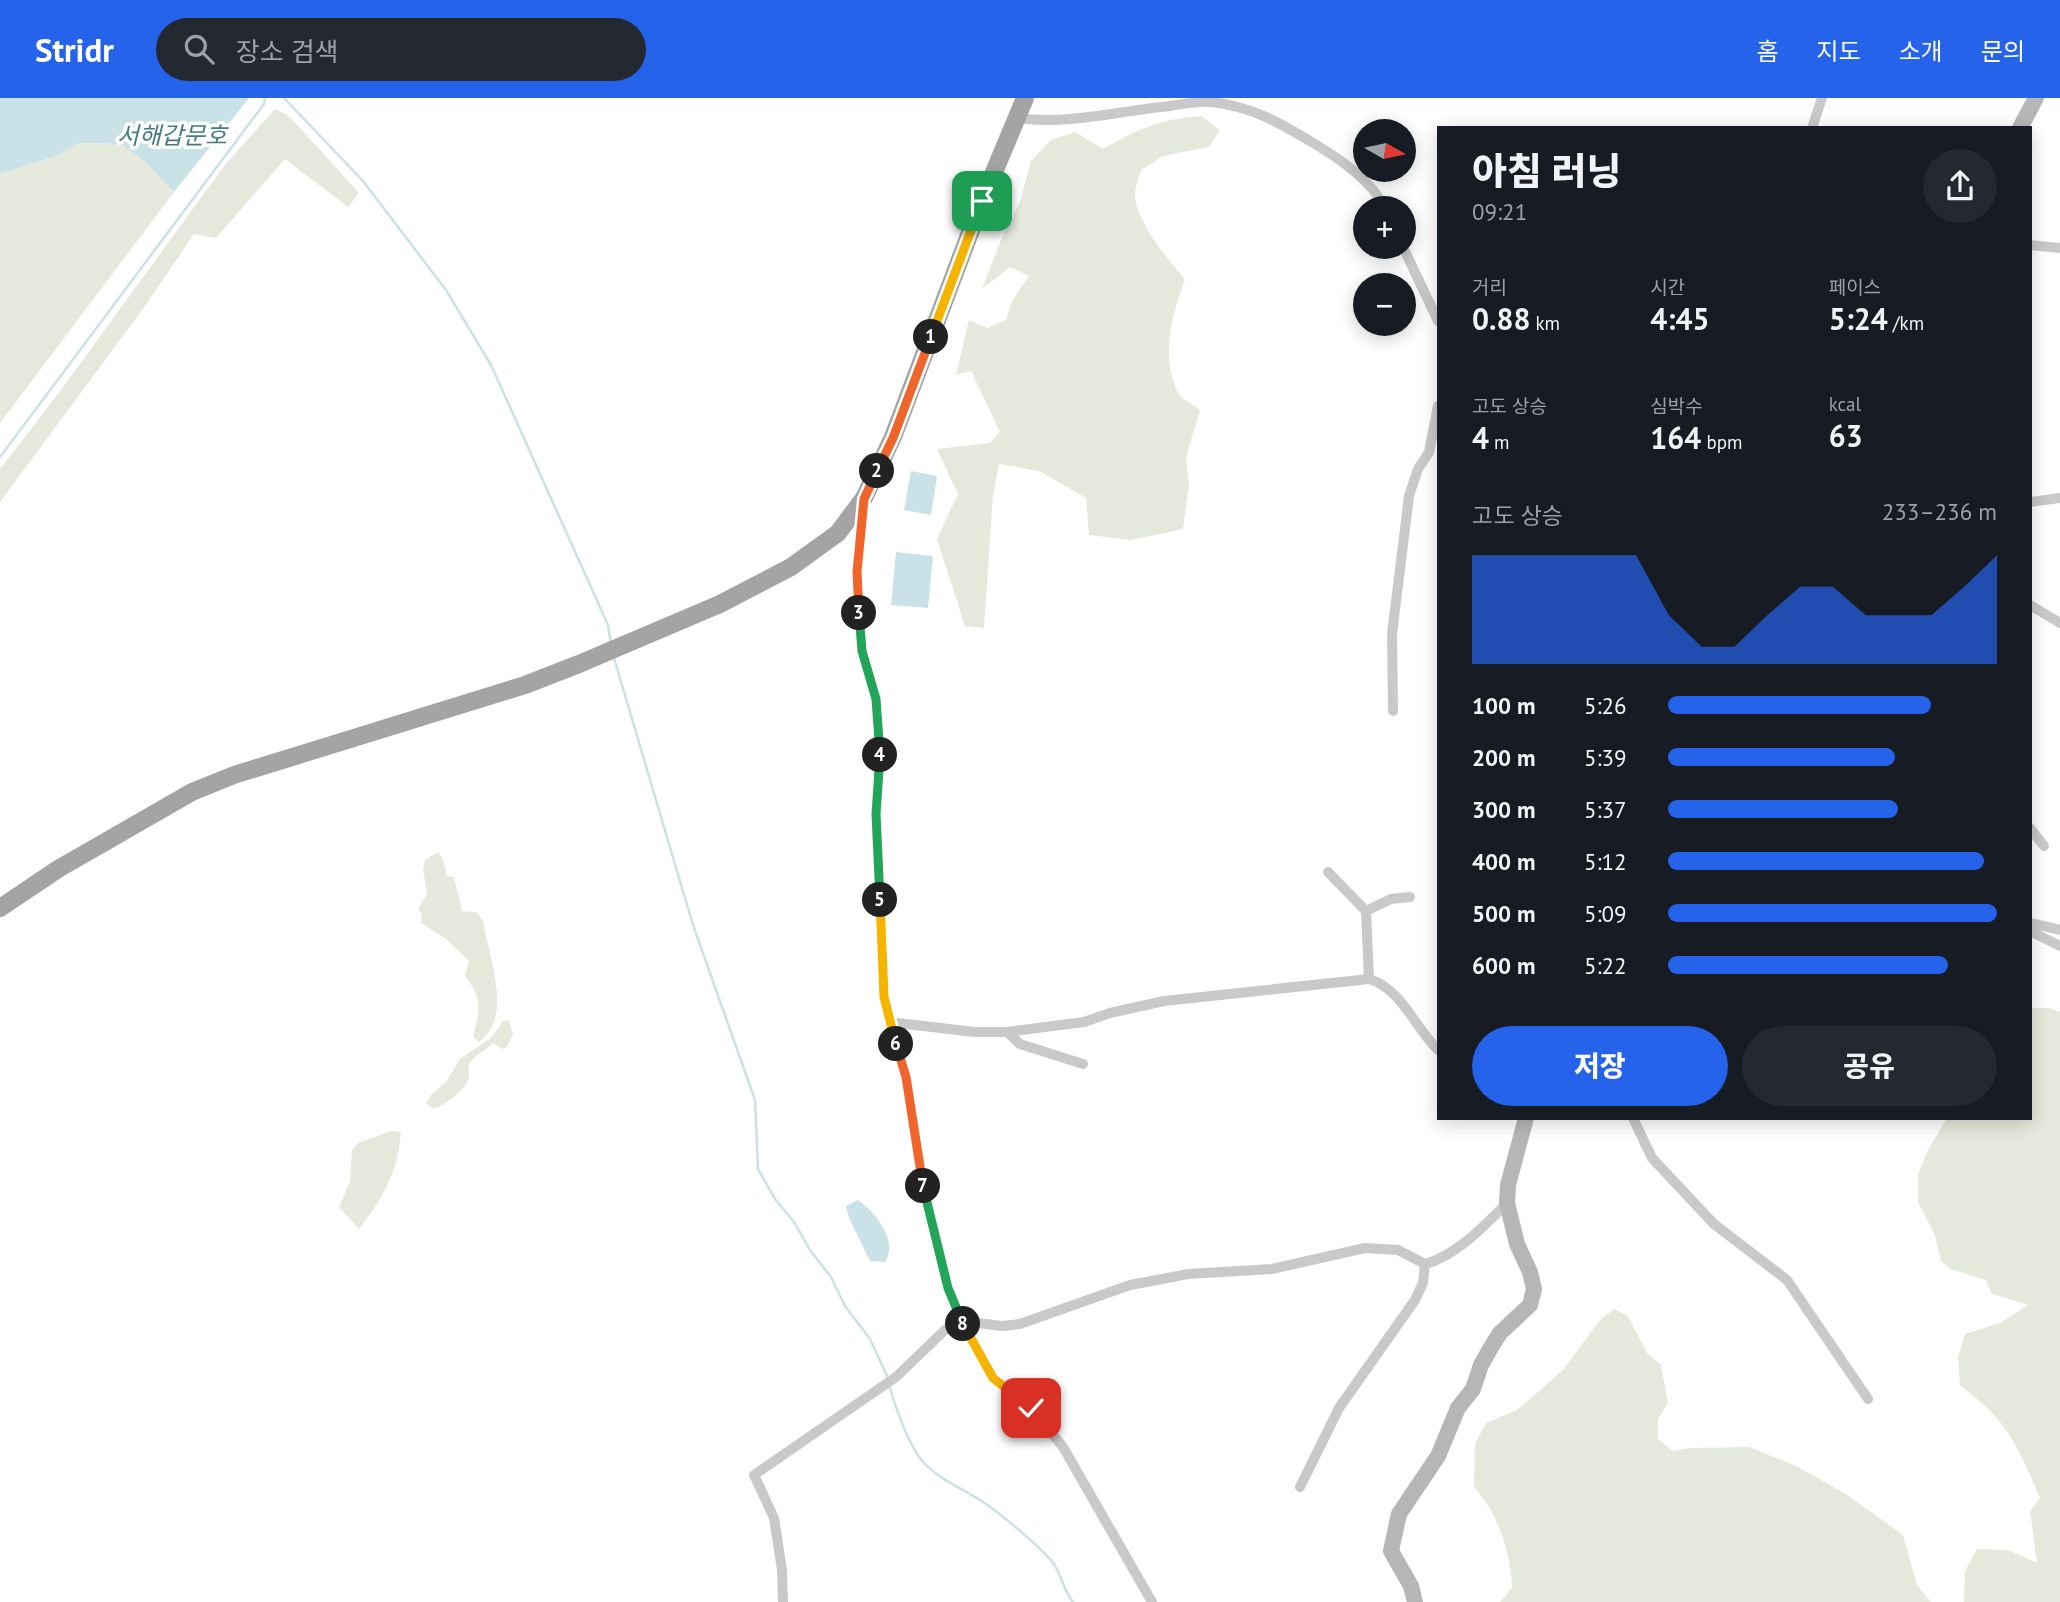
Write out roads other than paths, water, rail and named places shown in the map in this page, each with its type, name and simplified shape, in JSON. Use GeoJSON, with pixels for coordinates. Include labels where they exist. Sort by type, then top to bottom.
{"type":"FeatureCollection","features":[{"type":"Feature","properties":{"kind":"main road"},"geometry":{"type":"LineString","coordinates":[[0,908],[58,869],[192,792],[234,775],[525,685],[629,644],[720,604],[791,567],[838,533],[864,499],[893,438],[982,201],[1025,98]]}},
{"type":"Feature","properties":{"kind":"street"},"geometry":{"type":"LineString","coordinates":[[1813,126],[1822,98]]}},
{"type":"Feature","properties":{"kind":"street"},"geometry":{"type":"LineString","coordinates":[[2021,126],[2036,98]]}},
{"type":"Feature","properties":{"kind":"street"},"geometry":{"type":"LineString","coordinates":[[1017,118],[1042,121],[1077,119],[1210,102],[1239,107],[1269,117],[1323,149],[1360,176],[1378,196]]}},
{"type":"Feature","properties":{"kind":"street"},"geometry":{"type":"LineString","coordinates":[[2032,245],[2060,248]]}},
{"type":"Feature","properties":{"kind":"street"},"geometry":{"type":"LineString","coordinates":[[1409,259],[1437,319]]}},
{"type":"Feature","properties":{"kind":"street"},"geometry":{"type":"LineString","coordinates":[[1393,711],[1392,634],[1409,496],[1418,469],[1429,452],[1437,411]]}},
{"type":"Feature","properties":{"kind":"street"},"geometry":{"type":"LineString","coordinates":[[2032,502],[2060,498]]}},
{"type":"Feature","properties":{"kind":"street"},"geometry":{"type":"LineString","coordinates":[[864,499],[857,572],[862,651],[876,699],[880,755],[876,814],[884,997],[906,1077],[922,1183],[948,1288],[968,1337],[993,1378],[1031,1408],[1063,1447],[1152,1602]]}},
{"type":"Feature","properties":{"kind":"street"},"geometry":{"type":"LineString","coordinates":[[2032,606],[2060,623]]}},
{"type":"Feature","properties":{"kind":"street"},"geometry":{"type":"LineString","coordinates":[[2032,831],[2044,846]]}},
{"type":"Feature","properties":{"kind":"street"},"geometry":{"type":"LineString","coordinates":[[1328,872],[1366,911],[1370,979]]}},
{"type":"Feature","properties":{"kind":"street"},"geometry":{"type":"LineString","coordinates":[[1366,911],[1391,899],[1410,897]]}},
{"type":"Feature","properties":{"kind":"street"},"geometry":{"type":"LineString","coordinates":[[2032,923],[2060,930]]}},
{"type":"Feature","properties":{"kind":"street"},"geometry":{"type":"LineString","coordinates":[[2032,932],[2060,946]]}},
{"type":"Feature","properties":{"kind":"street"},"geometry":{"type":"LineString","coordinates":[[889,1022],[975,1032],[1007,1032],[1084,1022],[1110,1013],[1164,1001],[1370,979],[1392,992],[1437,1048]]}},
{"type":"Feature","properties":{"kind":"street"},"geometry":{"type":"LineString","coordinates":[[1007,1032],[1020,1044],[1083,1063]]}},
{"type":"Feature","properties":{"kind":"street"},"geometry":{"type":"LineString","coordinates":[[1415,1602],[1411,1586],[1391,1551],[1399,1514],[1438,1456],[1458,1408],[1472,1390],[1490,1349],[1500,1333],[1530,1305],[1534,1289],[1530,1272],[1517,1244],[1507,1203],[1508,1185],[1526,1120]]}},
{"type":"Feature","properties":{"kind":"street"},"geometry":{"type":"LineString","coordinates":[[1634,1120],[1652,1158],[1714,1224],[1787,1280],[1868,1399]]}},
{"type":"Feature","properties":{"kind":"street"},"geometry":{"type":"LineString","coordinates":[[1425,1264],[1451,1251],[1485,1225],[1507,1203]]}},
{"type":"Feature","properties":{"kind":"street"},"geometry":{"type":"LineString","coordinates":[[783,1602],[782,1570],[774,1518],[754,1475],[896,1377],[945,1331],[962,1321],[1002,1326],[1020,1324],[1130,1285],[1188,1274],[1272,1269],[1365,1248],[1398,1250],[1425,1264]]}},
{"type":"Feature","properties":{"kind":"street"},"geometry":{"type":"LineString","coordinates":[[1300,1487],[1339,1408],[1415,1300],[1423,1283],[1425,1264]]}},
{"type":"Feature","properties":{"kind":"water","name":"서해갑문호"},"geometry":{"type":"Polygon","coordinates":[[[0,98],[249,98],[174,192],[145,162],[121,144],[79,143],[56,156],[0,174],[0,98]]]}},
{"type":"Feature","properties":{"kind":"water"},"geometry":{"type":"Polygon","coordinates":[[[911,471],[937,476],[931,515],[904,510],[911,471]]]}},
{"type":"Feature","properties":{"kind":"water"},"geometry":{"type":"Polygon","coordinates":[[[896,552],[933,556],[928,608],[891,605],[896,552]]]}},
{"type":"Feature","properties":{"kind":"water"},"geometry":{"type":"Polygon","coordinates":[[[858,1200],[878,1219],[887,1236],[889,1254],[885,1262],[870,1261],[849,1218],[846,1206],[858,1200]]]}},
{"type":"Feature","properties":{"kind":"waterway"},"geometry":{"type":"LineString","coordinates":[[0,457],[264,104],[265,98]]}},
{"type":"Feature","properties":{"kind":"waterway"},"geometry":{"type":"LineString","coordinates":[[284,98],[363,181],[446,290],[491,365],[608,625],[611,645]]}},
{"type":"Feature","properties":{"kind":"waterway"},"geometry":{"type":"LineString","coordinates":[[614,658],[693,925],[755,1100],[758,1169],[775,1199],[831,1277],[845,1306],[870,1339],[888,1378]]}},
{"type":"Feature","properties":{"kind":"waterway"},"geometry":{"type":"LineString","coordinates":[[889,1385],[918,1456],[931,1469],[986,1504],[1032,1541],[1054,1564],[1073,1602]]}}]}
